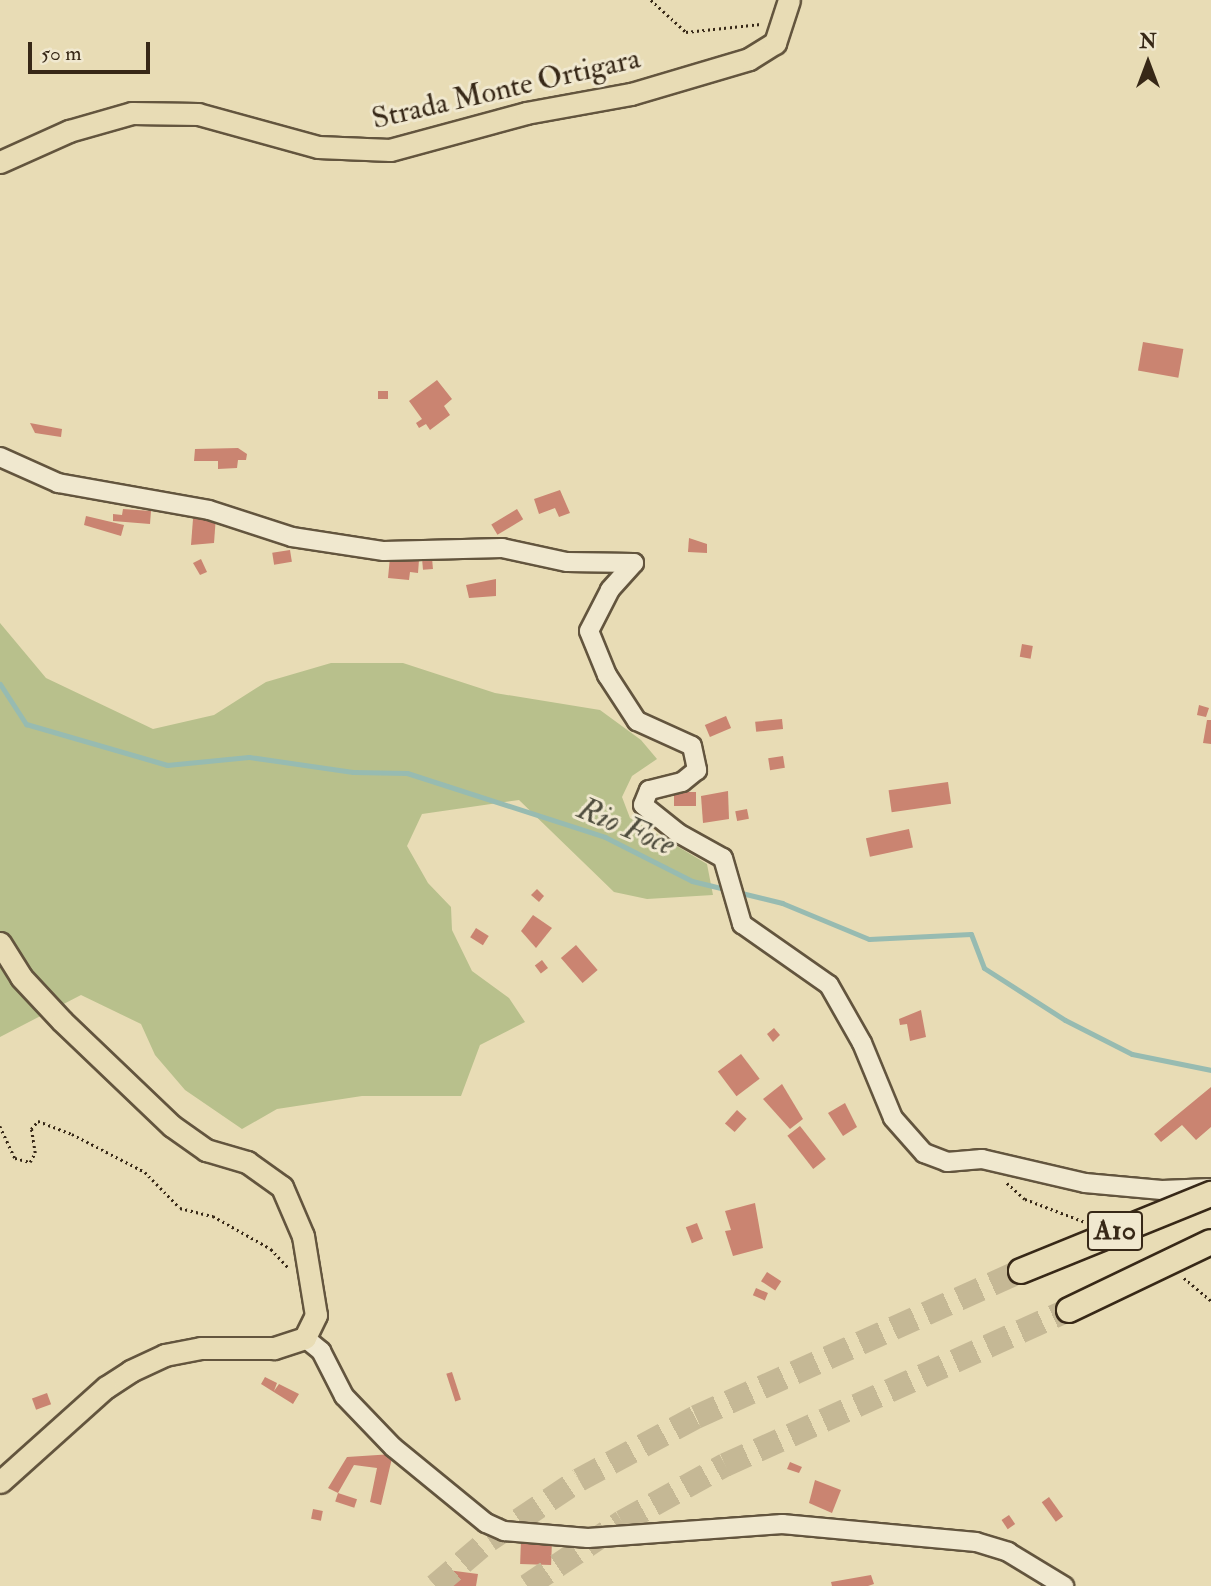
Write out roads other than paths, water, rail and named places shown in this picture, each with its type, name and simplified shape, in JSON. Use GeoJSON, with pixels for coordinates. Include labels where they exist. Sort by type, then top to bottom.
{"type":"FeatureCollection","features":[{"type":"Feature","properties":{"kind":"highway","name":"A10"},"geometry":{"type":"LineString","coordinates":[[1021,1271],[1211,1194]]}},
{"type":"Feature","properties":{"kind":"highway","name":"A10"},"geometry":{"type":"LineString","coordinates":[[1069,1310],[1211,1242]]}},
{"type":"Feature","properties":{"kind":"main road","name":"Strada Monte Ortigara"},"geometry":{"type":"LineString","coordinates":[[0,162],[69,131],[132,113],[198,114],[318,147],[390,150],[526,113],[631,94],[749,59],[775,43],[789,0]]}},
{"type":"Feature","properties":{"kind":"main road"},"geometry":{"type":"LineString","coordinates":[[0,943],[21,977],[62,1021],[172,1126],[206,1150],[247,1162],[282,1187],[303,1236],[313,1276],[316,1315],[305,1338],[274,1348],[201,1348],[165,1355],[131,1371],[106,1387],[0,1482]]}},
{"type":"Feature","properties":{"kind":"street"},"geometry":{"type":"LineString","coordinates":[[0,457],[58,483],[209,510],[292,537],[384,551],[502,548],[567,562],[634,564],[610,590],[589,631],[607,675],[637,721],[692,746],[696,770],[681,782],[649,790],[643,805],[723,858],[734,906],[742,924],[830,985],[862,1043],[892,1118],[924,1153],[947,1162],[982,1158],[1085,1183],[1211,1188]]}},
{"type":"Feature","properties":{"kind":"street"},"geometry":{"type":"LineString","coordinates":[[305,1338],[321,1351],[344,1396],[394,1447],[486,1523],[504,1531],[589,1538],[666,1536],[725,1525],[782,1524],[976,1542],[1008,1552],[1065,1586]]}},
{"type":"Feature","properties":{"kind":"waterway","name":"Rio Foce"},"geometry":{"type":"LineString","coordinates":[[0,684],[26,724],[167,765],[249,757],[353,772],[407,773],[605,837],[692,881],[782,903],[869,939],[971,934],[984,968],[1065,1020],[1132,1054],[1211,1070]]}},
{"type":"Feature","properties":{"kind":"tunnel"},"geometry":{"type":"LineString","coordinates":[[435,1586],[489,1540],[579,1480],[696,1417],[1021,1271]]}},
{"type":"Feature","properties":{"kind":"tunnel"},"geometry":{"type":"LineString","coordinates":[[527,1586],[622,1522],[725,1465],[1069,1310]]}}]}
